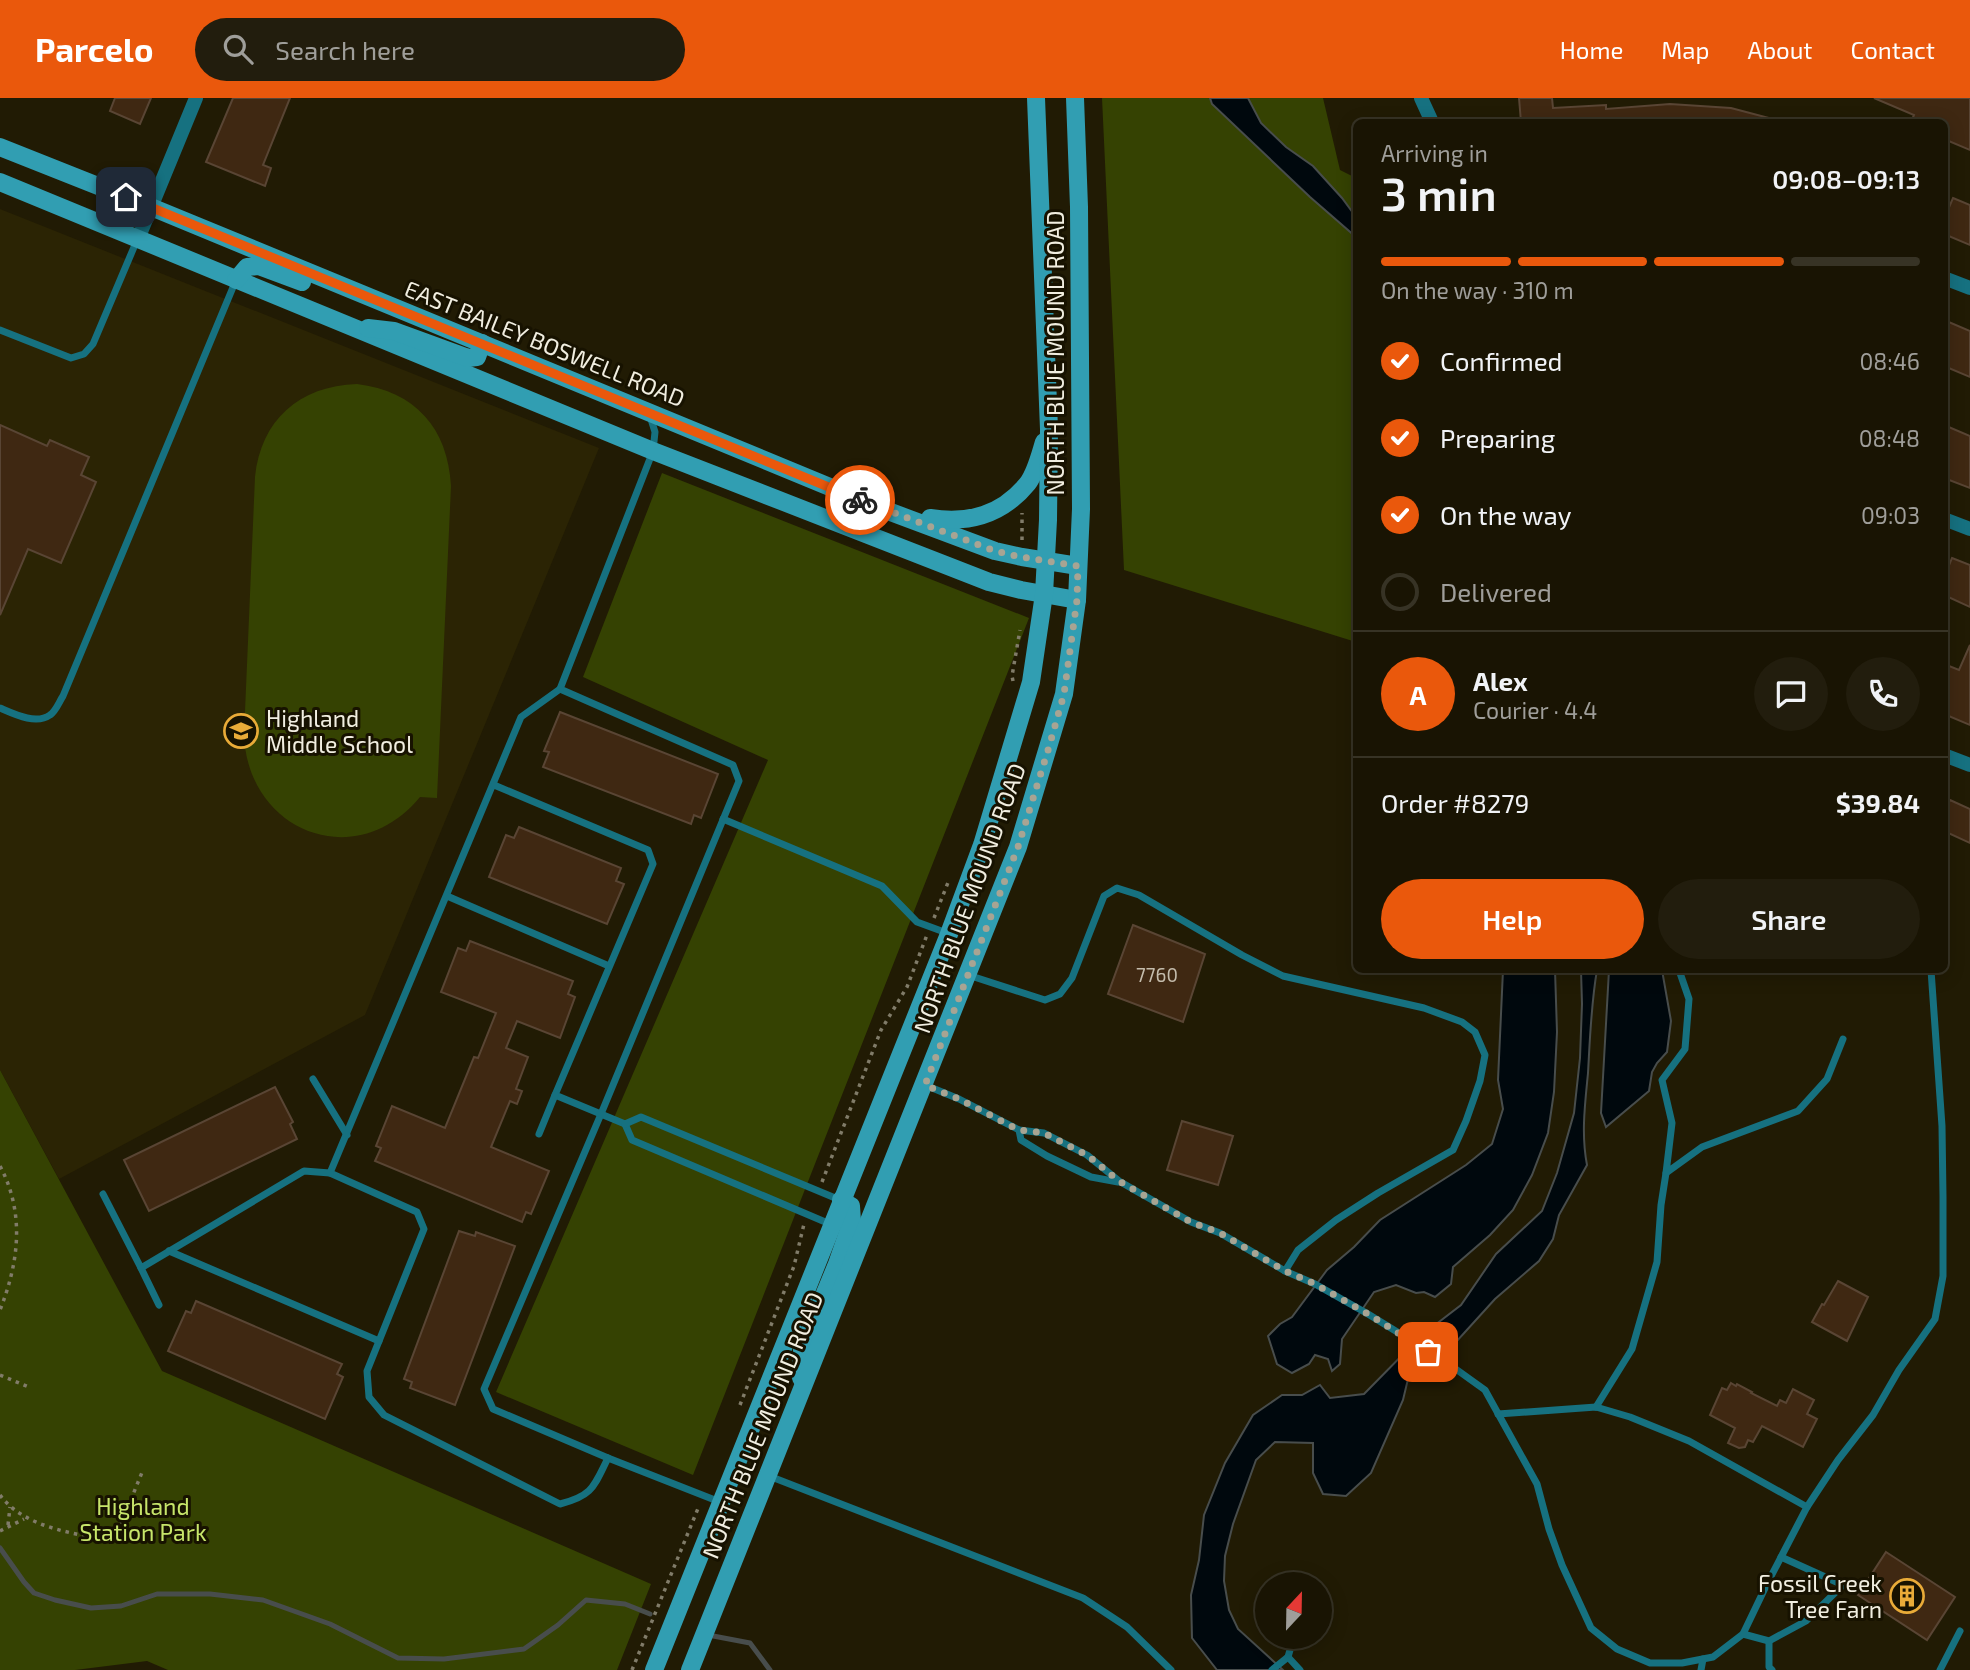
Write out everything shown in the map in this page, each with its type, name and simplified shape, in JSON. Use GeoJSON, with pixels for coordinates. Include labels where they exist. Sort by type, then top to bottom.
{"type":"FeatureCollection","features":[{"type":"Feature","properties":{"kind":"main road","name":"NORTH BLUE MOUND ROAD"},"geometry":{"type":"LineString","coordinates":[[654,1669],[687,1587],[712,1499],[831,1224],[949,934],[982,845],[1031,682],[1044,594],[1049,429],[1035,98]]}},
{"type":"Feature","properties":{"kind":"main road","name":"NORTH BLUE MOUND ROAD"},"geometry":{"type":"LineString","coordinates":[[690,1670],[1018,847],[1064,694],[1077,600],[1081,509],[1076,98]]}},
{"type":"Feature","properties":{"kind":"main road","name":"EAST BAILEY BOSWELL ROAD"},"geometry":{"type":"LineString","coordinates":[[0,146],[888,512],[995,551],[1078,566]]}},
{"type":"Feature","properties":{"kind":"main road"},"geometry":{"type":"LineString","coordinates":[[0,182],[653,451],[989,582],[1077,600]]}},
{"type":"Feature","properties":{"kind":"main road"},"geometry":{"type":"LineString","coordinates":[[236,280],[247,267],[259,266],[330,293],[356,291]]}},
{"type":"Feature","properties":{"kind":"main road"},"geometry":{"type":"LineString","coordinates":[[347,326],[394,331],[468,358],[477,357],[482,343]]}},
{"type":"Feature","properties":{"kind":"main road","name":"NORTH BLUE MOUND ROAD"},"geometry":{"type":"LineString","coordinates":[[888,512],[951,522],[974,519],[994,511],[1029,481],[1049,429]]}},
{"type":"Feature","properties":{"kind":"main road"},"geometry":{"type":"LineString","coordinates":[[801,1392],[802,1349],[852,1221],[851,1206],[841,1200]]}},
{"type":"Feature","properties":{"kind":"street"},"geometry":{"type":"LineString","coordinates":[[138,239],[196,98]]}},
{"type":"Feature","properties":{"kind":"street"},"geometry":{"type":"LineString","coordinates":[[1421,99],[1431,119]]}},
{"type":"Feature","properties":{"kind":"street"},"geometry":{"type":"LineString","coordinates":[[1948,280],[1970,288]]}},
{"type":"Feature","properties":{"kind":"street"},"geometry":{"type":"LineString","coordinates":[[1948,521],[1970,529]]}},
{"type":"Feature","properties":{"kind":"street"},"geometry":{"type":"LineString","coordinates":[[1948,757],[1970,765]]}},
{"type":"Feature","properties":{"kind":"lane"},"geometry":{"type":"LineString","coordinates":[[0,330],[71,358],[84,354],[93,344],[138,239]]}},
{"type":"Feature","properties":{"kind":"lane"},"geometry":{"type":"LineString","coordinates":[[0,708],[33,719],[47,717],[63,696],[236,280]]}},
{"type":"Feature","properties":{"kind":"lane"},"geometry":{"type":"LineString","coordinates":[[330,1173],[522,717],[560,689],[653,451],[655,432],[649,412]]}},
{"type":"Feature","properties":{"kind":"lane"},"geometry":{"type":"LineString","coordinates":[[560,689],[733,765],[738,781],[484,1389],[493,1409],[712,1499]]}},
{"type":"Feature","properties":{"kind":"lane"},"geometry":{"type":"LineString","coordinates":[[494,785],[649,850],[653,864],[539,1135]]}},
{"type":"Feature","properties":{"kind":"lane"},"geometry":{"type":"LineString","coordinates":[[723,819],[881,886],[917,922],[949,934]]}},
{"type":"Feature","properties":{"kind":"lane"},"geometry":{"type":"LineString","coordinates":[[968,975],[1045,1000],[1060,994],[1072,978],[1104,896],[1117,888],[1139,895],[1242,956],[1283,976],[1424,1007],[1462,1022],[1475,1032],[1485,1055],[1480,1081],[1453,1150],[1336,1220],[1298,1250],[1285,1271]]}},
{"type":"Feature","properties":{"kind":"lane"},"geometry":{"type":"LineString","coordinates":[[447,896],[608,966]]}},
{"type":"Feature","properties":{"kind":"lane"},"geometry":{"type":"LineString","coordinates":[[1596,1407],[1632,1349],[1657,1262],[1661,1205],[1672,1123],[1662,1080],[1685,1049],[1689,999],[1680,973]]}},
{"type":"Feature","properties":{"kind":"lane"},"geometry":{"type":"LineString","coordinates":[[925,1085],[1019,1130],[1044,1133],[1087,1155],[1122,1183],[1368,1314],[1446,1362],[1485,1390],[1537,1484],[1562,1565],[1591,1628],[1617,1649],[1650,1663],[1682,1663],[1713,1657],[1743,1634],[1807,1507],[1838,1460],[1873,1415],[1899,1370],[1935,1319],[1942,1276],[1943,1197],[1942,1126],[1931,973]]}},
{"type":"Feature","properties":{"kind":"lane"},"geometry":{"type":"LineString","coordinates":[[1666,1173],[1702,1147],[1798,1111],[1827,1079],[1843,1039]]}},
{"type":"Feature","properties":{"kind":"lane"},"geometry":{"type":"LineString","coordinates":[[313,1079],[347,1135]]}},
{"type":"Feature","properties":{"kind":"lane"},"geometry":{"type":"LineString","coordinates":[[555,1096],[625,1124],[632,1140],[831,1224]]}},
{"type":"Feature","properties":{"kind":"lane"},"geometry":{"type":"LineString","coordinates":[[625,1124],[641,1117],[841,1200]]}},
{"type":"Feature","properties":{"kind":"lane"},"geometry":{"type":"LineString","coordinates":[[1019,1130],[1021,1140],[1046,1156],[1091,1177],[1122,1183]]}},
{"type":"Feature","properties":{"kind":"lane"},"geometry":{"type":"LineString","coordinates":[[141,1268],[304,1171],[330,1173],[418,1212],[424,1229],[367,1371],[369,1397],[384,1415],[560,1504],[580,1499],[593,1488],[608,1458]]}},
{"type":"Feature","properties":{"kind":"lane"},"geometry":{"type":"LineString","coordinates":[[103,1194],[159,1305]]}},
{"type":"Feature","properties":{"kind":"lane"},"geometry":{"type":"LineString","coordinates":[[169,1251],[379,1341]]}},
{"type":"Feature","properties":{"kind":"lane"},"geometry":{"type":"LineString","coordinates":[[1498,1414],[1596,1407],[1630,1416],[1689,1441],[1807,1507]]}},
{"type":"Feature","properties":{"kind":"lane"},"geometry":{"type":"LineString","coordinates":[[767,1475],[1083,1598],[1127,1627],[1171,1670]]}},
{"type":"Feature","properties":{"kind":"lane"},"geometry":{"type":"LineString","coordinates":[[1743,1634],[1769,1641],[1806,1621],[1843,1585],[1781,1557]]}},
{"type":"Feature","properties":{"kind":"lane"},"geometry":{"type":"LineString","coordinates":[[1940,1670],[1960,1631]]}},
{"type":"Feature","properties":{"kind":"lane"},"geometry":{"type":"LineString","coordinates":[[1769,1641],[1769,1667],[1772,1670]]}},
{"type":"Feature","properties":{"kind":"lane"},"geometry":{"type":"LineString","coordinates":[[1272,1670],[1288,1657],[1290,1649]]}},
{"type":"Feature","properties":{"kind":"lane"},"geometry":{"type":"LineString","coordinates":[[1288,1657],[1300,1670]]}},
{"type":"Feature","properties":{"kind":"lane"},"geometry":{"type":"LineString","coordinates":[[1700,1670],[1703,1659]]}},
{"type":"Feature","properties":{"kind":"path"},"geometry":{"type":"LineString","coordinates":[[1022,510],[1022,542]]}},
{"type":"Feature","properties":{"kind":"path"},"geometry":{"type":"LineString","coordinates":[[1014,692],[1012,676],[1020,624]]}},
{"type":"Feature","properties":{"kind":"path"},"geometry":{"type":"LineString","coordinates":[[818,1191],[881,1030],[907,987],[949,880]]}},
{"type":"Feature","properties":{"kind":"path"},"geometry":{"type":"LineString","coordinates":[[0,1166],[13,1197],[18,1233],[15,1264],[0,1310]]}},
{"type":"Feature","properties":{"kind":"path"},"geometry":{"type":"LineString","coordinates":[[735,1416],[794,1266],[802,1228],[808,1215]]}},
{"type":"Feature","properties":{"kind":"path"},"geometry":{"type":"LineString","coordinates":[[0,1375],[31,1388]]}},
{"type":"Feature","properties":{"kind":"path"},"geometry":{"type":"LineString","coordinates":[[0,1495],[10,1507],[26,1518],[114,1541],[143,1470]]}},
{"type":"Feature","properties":{"kind":"path"},"geometry":{"type":"LineString","coordinates":[[632,1670],[671,1576],[712,1499]]}},
{"type":"Feature","properties":{"kind":"path"},"geometry":{"type":"LineString","coordinates":[[8,1525],[10,1507]]}},
{"type":"Feature","properties":{"kind":"path"},"geometry":{"type":"LineString","coordinates":[[0,1531],[26,1518]]}},
{"type":"Feature","properties":{"kind":"shaded area"},"geometry":{"type":"Polygon","coordinates":[[[1210,98],[1248,98],[1261,123],[1286,147],[1313,166],[1342,198],[1353,213],[1353,234],[1310,197],[1212,104],[1210,98]]]}},
{"type":"Feature","properties":{"kind":"shaded area","name":"Highland Middle School"},"geometry":{"type":"Polygon","coordinates":[[[0,209],[599,448],[365,1015],[59,1179],[0,1070],[0,209]]]}},
{"type":"Feature","properties":{"kind":"shaded area"},"geometry":{"type":"Polygon","coordinates":[[[1503,973],[1555,973],[1557,1032],[1554,1092],[1548,1133],[1532,1175],[1513,1210],[1490,1235],[1453,1267],[1451,1284],[1435,1297],[1396,1285],[1374,1292],[1342,1339],[1340,1364],[1332,1371],[1328,1359],[1315,1355],[1309,1364],[1292,1373],[1277,1364],[1268,1336],[1292,1317],[1327,1270],[1380,1220],[1466,1165],[1492,1144],[1503,1109],[1498,1080],[1503,973]]]}},
{"type":"Feature","properties":{"kind":"shaded area"},"geometry":{"type":"Polygon","coordinates":[[[1581,973],[1597,973],[1584,1119],[1587,1165],[1559,1215],[1553,1239],[1539,1261],[1495,1299],[1456,1342],[1408,1379],[1403,1400],[1371,1473],[1346,1496],[1323,1494],[1313,1473],[1313,1443],[1275,1442],[1256,1460],[1233,1524],[1225,1556],[1224,1581],[1229,1610],[1238,1629],[1255,1644],[1255,1649],[1260,1649],[1283,1670],[1217,1670],[1192,1638],[1191,1595],[1199,1560],[1204,1515],[1225,1463],[1253,1415],[1282,1395],[1302,1395],[1320,1385],[1330,1398],[1364,1394],[1422,1335],[1461,1305],[1496,1254],[1542,1211],[1557,1173],[1574,1113],[1580,1058],[1581,973]]]}},
{"type":"Feature","properties":{"kind":"shaded area"},"geometry":{"type":"Polygon","coordinates":[[[1609,973],[1663,973],[1671,1021],[1667,1052],[1652,1072],[1649,1091],[1606,1127],[1601,1113],[1609,973]]]}},
{"type":"Feature","properties":{"kind":"green space"},"geometry":{"type":"Polygon","coordinates":[[[1102,98],[1323,98],[1340,170],[1353,176],[1353,641],[1124,570],[1102,98]]]}},
{"type":"Feature","properties":{"kind":"green space"},"geometry":{"type":"Polygon","coordinates":[[[357,384],[396,395],[425,416],[443,447],[451,486],[437,798],[420,797],[395,820],[366,834],[338,837],[310,832],[285,818],[264,797],[250,769],[244,735],[255,477],[259,457],[265,439],[286,410],[317,391],[357,384]]]}},
{"type":"Feature","properties":{"kind":"green space"},"geometry":{"type":"Polygon","coordinates":[[[662,473],[1029,618],[693,1475],[496,1392],[768,760],[583,677],[662,473]]]}},
{"type":"Feature","properties":{"kind":"green space","name":"Highland Station Park"},"geometry":{"type":"Polygon","coordinates":[[[0,1070],[162,1371],[651,1584],[617,1670],[168,1670],[147,1661],[75,1670],[0,1670],[0,1070]]]}},
{"type":"Feature","properties":{"kind":"building"},"geometry":{"type":"Polygon","coordinates":[[[115,98],[151,98],[140,124],[110,111],[115,98]]]}},
{"type":"Feature","properties":{"kind":"building"},"geometry":{"type":"Polygon","coordinates":[[[233,98],[290,98],[263,165],[271,168],[265,186],[206,162],[233,98]]]}},
{"type":"Feature","properties":{"kind":"building"},"geometry":{"type":"Polygon","coordinates":[[[1519,98],[1552,98],[1553,108],[1606,105],[1606,109],[1670,104],[1731,108],[1769,118],[1769,119],[1521,119],[1519,98]]]}},
{"type":"Feature","properties":{"kind":"building"},"geometry":{"type":"Polygon","coordinates":[[[1874,98],[1970,98],[1970,150],[1948,141],[1948,119],[1912,119],[1914,115],[1874,98]]]}},
{"type":"Feature","properties":{"kind":"building"},"geometry":{"type":"Polygon","coordinates":[[[1953,198],[1970,205],[1970,245],[1948,236],[1948,210],[1953,198]]]}},
{"type":"Feature","properties":{"kind":"building"},"geometry":{"type":"Polygon","coordinates":[[[1948,322],[1970,331],[1970,377],[1948,368],[1948,322]]]}},
{"type":"Feature","properties":{"kind":"building"},"geometry":{"type":"Polygon","coordinates":[[[0,425],[47,446],[50,440],[89,457],[81,475],[96,482],[61,563],[28,549],[0,615],[0,425]]]}},
{"type":"Feature","properties":{"kind":"building"},"geometry":{"type":"Polygon","coordinates":[[[1948,427],[1970,436],[1970,488],[1948,480],[1948,427]]]}},
{"type":"Feature","properties":{"kind":"building"},"geometry":{"type":"Polygon","coordinates":[[[1952,558],[1970,565],[1970,607],[1948,597],[1948,568],[1952,558]]]}},
{"type":"Feature","properties":{"kind":"building"},"geometry":{"type":"Polygon","coordinates":[[[1970,645],[1970,725],[1948,716],[1948,666],[1959,670],[1970,645]]]}},
{"type":"Feature","properties":{"kind":"building"},"geometry":{"type":"Polygon","coordinates":[[[560,712],[718,774],[701,818],[694,815],[691,824],[543,767],[549,752],[544,751],[560,712]]]}},
{"type":"Feature","properties":{"kind":"building"},"geometry":{"type":"Polygon","coordinates":[[[1950,800],[1970,809],[1970,843],[1948,833],[1950,800]]]}},
{"type":"Feature","properties":{"kind":"building"},"geometry":{"type":"Polygon","coordinates":[[[519,827],[621,868],[616,881],[624,884],[607,924],[489,877],[506,835],[514,838],[519,827]]]}},
{"type":"Feature","properties":{"kind":"building"},"geometry":{"type":"Polygon","coordinates":[[[1133,925],[1205,954],[1183,1022],[1108,994],[1133,925]]]}},
{"type":"Feature","properties":{"kind":"building"},"geometry":{"type":"Polygon","coordinates":[[[470,941],[573,981],[568,994],[575,997],[560,1038],[517,1021],[506,1048],[528,1057],[516,1089],[522,1091],[517,1104],[510,1101],[491,1147],[549,1171],[531,1214],[526,1212],[522,1222],[375,1161],[381,1148],[376,1146],[392,1106],[445,1128],[474,1057],[478,1058],[496,1013],[441,992],[458,948],[466,951],[470,941]]]}},
{"type":"Feature","properties":{"kind":"building"},"geometry":{"type":"Polygon","coordinates":[[[275,1087],[293,1122],[290,1124],[297,1139],[149,1211],[124,1160],[275,1087]]]}},
{"type":"Feature","properties":{"kind":"building"},"geometry":{"type":"Polygon","coordinates":[[[1182,1121],[1233,1136],[1218,1185],[1167,1170],[1182,1121]]]}},
{"type":"Feature","properties":{"kind":"building"},"geometry":{"type":"Polygon","coordinates":[[[459,1231],[475,1236],[476,1232],[515,1246],[455,1405],[410,1388],[412,1382],[404,1379],[459,1231]]]}},
{"type":"Feature","properties":{"kind":"building"},"geometry":{"type":"Polygon","coordinates":[[[1838,1281],[1868,1297],[1847,1341],[1812,1322],[1838,1281]]]}},
{"type":"Feature","properties":{"kind":"building"},"geometry":{"type":"Polygon","coordinates":[[[196,1301],[342,1364],[337,1374],[343,1377],[325,1419],[168,1351],[186,1311],[191,1313],[196,1301]]]}},
{"type":"Feature","properties":{"kind":"building"},"geometry":{"type":"Polygon","coordinates":[[[1731,1383],[1777,1406],[1780,1400],[1786,1403],[1793,1389],[1814,1400],[1807,1414],[1817,1419],[1803,1447],[1762,1426],[1753,1442],[1748,1440],[1745,1447],[1739,1448],[1728,1443],[1735,1428],[1710,1415],[1722,1388],[1727,1390],[1731,1383]]]}},
{"type":"Feature","properties":{"kind":"building","name":"Fossil Creek Tree Farn"},"geometry":{"type":"Polygon","coordinates":[[[1886,1552],[1955,1597],[1927,1640],[1858,1595],[1886,1552]]]}},
{"type":"Feature","properties":{"kind":"waterway"},"geometry":{"type":"LineString","coordinates":[[0,1548],[34,1593],[55,1600],[91,1608],[121,1606],[157,1594],[210,1594],[263,1600],[330,1624],[398,1658],[444,1659],[524,1649],[558,1625],[586,1600],[625,1604],[650,1614]]}},
{"type":"Feature","properties":{"kind":"waterway"},"geometry":{"type":"LineString","coordinates":[[708,1635],[750,1643],[770,1670]]}},
{"type":"Feature","properties":{"kind":"way so far"},"geometry":{"type":"LineString","coordinates":[[860,500],[995,551],[1078,566],[1077,600],[1064,694],[1049,747],[1018,847],[925,1085],[1019,1130],[1044,1133],[1087,1155],[1119,1181],[1138,1192],[1191,1222],[1220,1233],[1285,1271],[1315,1284],[1428,1352]]}},
{"type":"Feature","properties":{"kind":"place","name":"Highland Middle School"},"geometry":{"type":"Point","coordinates":[241,731]}},
{"type":"Feature","properties":{"kind":"place","name":"Fossil Creek Tree Farn"},"geometry":{"type":"Point","coordinates":[1907,1596]}},
{"type":"Feature","properties":{"kind":"route"},"geometry":{"type":"LineString","coordinates":[[126,197],[860,500]]}}]}
